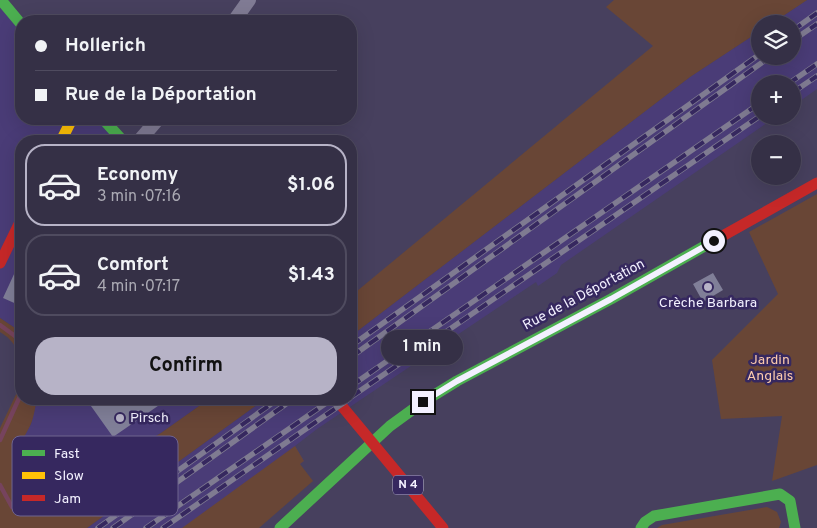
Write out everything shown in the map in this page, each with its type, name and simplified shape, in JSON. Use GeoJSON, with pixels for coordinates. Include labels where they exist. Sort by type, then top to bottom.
{"type":"FeatureCollection","features":[{"type":"Feature","properties":{"kind":"street"},"geometry":{"type":"LineString","coordinates":[[1,0],[15,17]]}},
{"type":"Feature","properties":{"kind":"street"},"geometry":{"type":"LineString","coordinates":[[238,15],[249,0]]}},
{"type":"Feature","properties":{"kind":"street"},"geometry":{"type":"LineString","coordinates":[[108,125],[117,135]]}},
{"type":"Feature","properties":{"kind":"street"},"geometry":{"type":"LineString","coordinates":[[144,135],[153,125]]}},
{"type":"Feature","properties":{"kind":"street","name":"Rue de la Déportation"},"geometry":{"type":"LineString","coordinates":[[280,528],[372,443],[409,412],[457,381],[611,299],[817,183]]}},
{"type":"Feature","properties":{"kind":"street"},"geometry":{"type":"LineString","coordinates":[[0,263],[15,232]]}},
{"type":"Feature","properties":{"kind":"street","name":"N 4"},"geometry":{"type":"LineString","coordinates":[[341,405],[443,528]]}},
{"type":"Feature","properties":{"kind":"street"},"geometry":{"type":"LineString","coordinates":[[641,528],[644,522],[654,516],[780,494],[790,502],[795,528]]}},
{"type":"Feature","properties":{"kind":"shaded area"},"geometry":{"type":"Polygon","coordinates":[[[0,0],[15,17],[15,125],[108,125],[118,135],[15,135],[15,328],[0,318],[0,0]]]}},
{"type":"Feature","properties":{"kind":"shaded area"},"geometry":{"type":"Polygon","coordinates":[[[807,0],[817,0],[817,89],[801,100],[801,75],[751,75],[751,125],[764,125],[561,265],[557,273],[538,286],[536,282],[357,402],[357,331],[690,77],[751,37],[751,65],[801,65],[801,15],[784,15],[807,0]]]}},
{"type":"Feature","properties":{"kind":"shaded area"},"geometry":{"type":"Polygon","coordinates":[[[36,405],[201,405],[156,436],[24,436],[31,424],[36,405]]]}},
{"type":"Feature","properties":{"kind":"shaded area"},"geometry":{"type":"Polygon","coordinates":[[[257,405],[353,405],[295,446],[304,461],[221,528],[87,528],[104,516],[178,516],[178,462],[257,405]]]}},
{"type":"Feature","properties":{"kind":"green space"},"geometry":{"type":"Polygon","coordinates":[[[614,0],[807,0],[784,15],[751,15],[751,37],[690,77],[357,331],[357,291],[653,46],[606,7],[614,0]]]}},
{"type":"Feature","properties":{"kind":"green space","name":"Jardin Anglais"},"geometry":{"type":"Polygon","coordinates":[[[817,194],[817,465],[772,481],[782,416],[721,419],[712,360],[778,294],[749,232],[817,194]]]}},
{"type":"Feature","properties":{"kind":"green space"},"geometry":{"type":"Polygon","coordinates":[[[0,318],[15,328],[15,346],[9,339],[0,332],[0,318]]]}},
{"type":"Feature","properties":{"kind":"green space"},"geometry":{"type":"Polygon","coordinates":[[[15,396],[15,405],[36,405],[31,423],[24,436],[12,436],[12,516],[104,516],[87,528],[0,528],[0,428],[15,396]]]}},
{"type":"Feature","properties":{"kind":"green space"},"geometry":{"type":"Polygon","coordinates":[[[201,405],[257,405],[178,462],[178,436],[156,436],[201,405]]]}},
{"type":"Feature","properties":{"kind":"green space"},"geometry":{"type":"Polygon","coordinates":[[[295,446],[304,461],[300,464],[313,481],[259,528],[182,528],[295,446]]]}},
{"type":"Feature","properties":{"kind":"green space"},"geometry":{"type":"Polygon","coordinates":[[[767,507],[777,512],[781,522],[779,528],[657,528],[662,525],[767,507]]]}},
{"type":"Feature","properties":{"kind":"building"},"geometry":{"type":"Polygon","coordinates":[[[15,272],[15,303],[3,298],[15,272]]]}},
{"type":"Feature","properties":{"kind":"building","name":"Crèche Barbara"},"geometry":{"type":"Polygon","coordinates":[[[713,273],[723,290],[703,302],[693,284],[713,273]]]}},
{"type":"Feature","properties":{"kind":"building","name":"Pirsch"},"geometry":{"type":"Polygon","coordinates":[[[90,405],[159,405],[114,436],[112,436],[90,405]]]}},
{"type":"Feature","properties":{"kind":"waterway"},"geometry":{"type":"LineString","coordinates":[[0,325],[15,336]]}},
{"type":"Feature","properties":{"kind":"waterway"},"geometry":{"type":"LineString","coordinates":[[0,440],[16,405]]}},
{"type":"Feature","properties":{"kind":"waterway"},"geometry":{"type":"LineString","coordinates":[[0,485],[12,507]]}},
{"type":"Feature","properties":{"kind":"railway"},"geometry":{"type":"LineString","coordinates":[[801,25],[817,13]]}},
{"type":"Feature","properties":{"kind":"railway"},"geometry":{"type":"LineString","coordinates":[[801,35],[817,24]]}},
{"type":"Feature","properties":{"kind":"railway"},"geometry":{"type":"LineString","coordinates":[[357,342],[751,60]]}},
{"type":"Feature","properties":{"kind":"railway"},"geometry":{"type":"LineString","coordinates":[[801,75],[817,64]]}},
{"type":"Feature","properties":{"kind":"railway"},"geometry":{"type":"LineString","coordinates":[[357,353],[758,65]]}},
{"type":"Feature","properties":{"kind":"railway"},"geometry":{"type":"LineString","coordinates":[[801,87],[817,76]]}},
{"type":"Feature","properties":{"kind":"railway"},"geometry":{"type":"LineString","coordinates":[[357,382],[751,109]]}},
{"type":"Feature","properties":{"kind":"railway"},"geometry":{"type":"LineString","coordinates":[[357,393],[751,122]]}},
{"type":"Feature","properties":{"kind":"railway"},"geometry":{"type":"LineString","coordinates":[[178,471],[270,405]]}},
{"type":"Feature","properties":{"kind":"railway"},"geometry":{"type":"LineString","coordinates":[[178,481],[285,405]]}},
{"type":"Feature","properties":{"kind":"railway"},"geometry":{"type":"LineString","coordinates":[[178,506],[323,405]]}},
{"type":"Feature","properties":{"kind":"railway"},"geometry":{"type":"LineString","coordinates":[[163,528],[340,405]]}},
{"type":"Feature","properties":{"kind":"railway"},"geometry":{"type":"LineString","coordinates":[[98,528],[115,516]]}},
{"type":"Feature","properties":{"kind":"railway"},"geometry":{"type":"LineString","coordinates":[[113,528],[130,516]]}},
{"type":"Feature","properties":{"kind":"railway"},"geometry":{"type":"LineString","coordinates":[[146,528],[163,516]]}},
{"type":"Feature","properties":{"kind":"traffic: fast"},"geometry":{"type":"LineString","coordinates":[[1,0],[15,17]]}},
{"type":"Feature","properties":{"kind":"traffic: fast"},"geometry":{"type":"LineString","coordinates":[[108,125],[118,135]]}},
{"type":"Feature","properties":{"kind":"traffic: fast"},"geometry":{"type":"LineString","coordinates":[[280,528],[390,426],[423,402],[457,381],[611,299],[710,243]]}},
{"type":"Feature","properties":{"kind":"traffic: fast"},"geometry":{"type":"LineString","coordinates":[[641,528],[645,522],[654,516],[780,494],[790,501],[795,528]]}},
{"type":"Feature","properties":{"kind":"traffic: slow"},"geometry":{"type":"LineString","coordinates":[[64,135],[69,125]]}},
{"type":"Feature","properties":{"kind":"traffic: jam"},"geometry":{"type":"LineString","coordinates":[[710,243],[817,183]]}},
{"type":"Feature","properties":{"kind":"traffic: jam"},"geometry":{"type":"LineString","coordinates":[[0,263],[15,232]]}},
{"type":"Feature","properties":{"kind":"traffic: jam"},"geometry":{"type":"LineString","coordinates":[[341,405],[443,528]]}},
{"type":"Feature","properties":{"kind":"place","name":"Crèche Barbara"},"geometry":{"type":"Point","coordinates":[708,287]}},
{"type":"Feature","properties":{"kind":"place","name":"Pirsch"},"geometry":{"type":"Point","coordinates":[120,418]}},
{"type":"Feature","properties":{"kind":"route"},"geometry":{"type":"LineString","coordinates":[[423,402],[514,349],[611,299],[714,241]]}}]}
